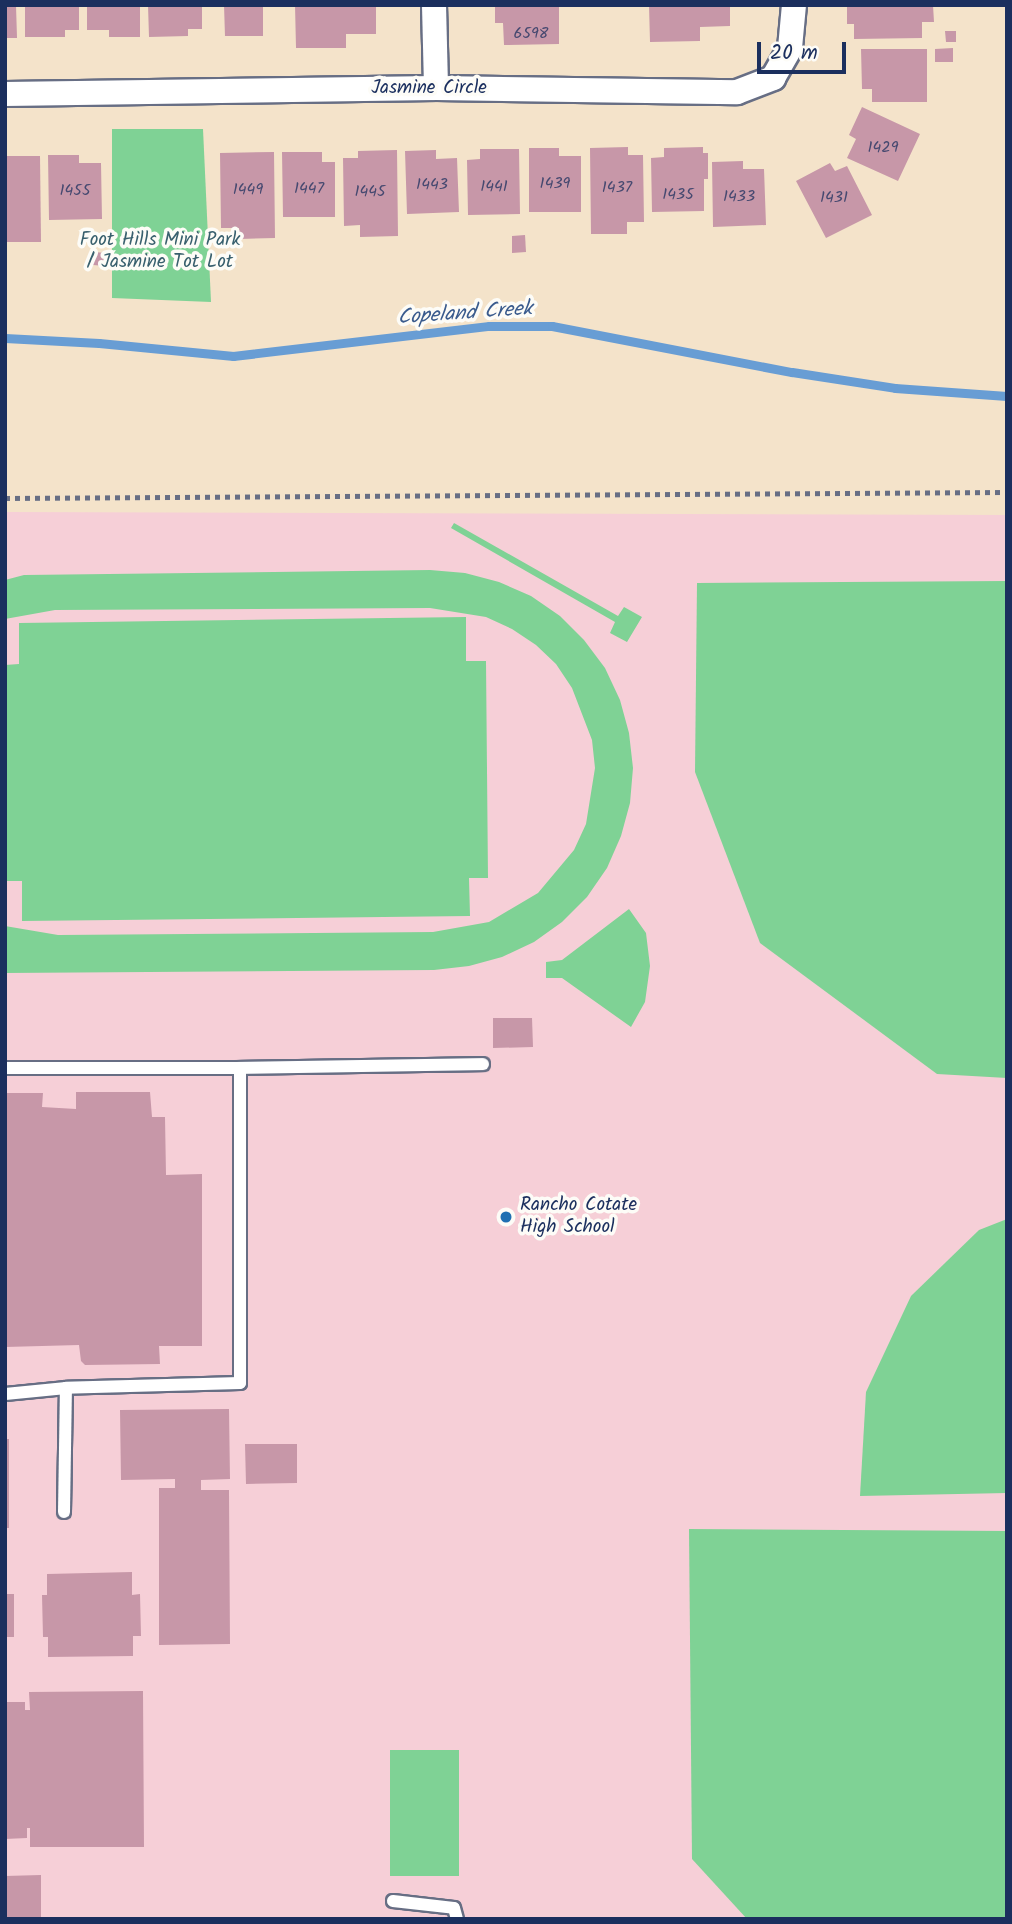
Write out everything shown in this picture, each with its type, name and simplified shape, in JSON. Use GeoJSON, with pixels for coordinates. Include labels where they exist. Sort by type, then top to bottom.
{"type":"FeatureCollection","features":[{"type":"Feature","properties":{"kind":"street"},"geometry":{"type":"LineString","coordinates":[[434,5],[436,88]]}},
{"type":"Feature","properties":{"kind":"street","name":"Jasmine Circle"},"geometry":{"type":"LineString","coordinates":[[5,94],[436,88],[737,92],[773,78],[790,48],[794,5]]}},
{"type":"Feature","properties":{"kind":"lane"},"geometry":{"type":"LineString","coordinates":[[5,1068],[483,1064]]}},
{"type":"Feature","properties":{"kind":"lane"},"geometry":{"type":"LineString","coordinates":[[5,1394],[66,1388],[240,1383],[240,1068]]}},
{"type":"Feature","properties":{"kind":"lane"},"geometry":{"type":"LineString","coordinates":[[64,1513],[66,1388]]}},
{"type":"Feature","properties":{"kind":"lane"},"geometry":{"type":"LineString","coordinates":[[393,1900],[454,1908],[457,1919]]}},
{"type":"Feature","properties":{"kind":"path"},"geometry":{"type":"LineString","coordinates":[[5,498],[1007,492]]}},
{"type":"Feature","properties":{"kind":"shaded area","name":"Rancho Cotate High School"},"geometry":{"type":"Polygon","coordinates":[[[5,512],[1007,515],[1007,1919],[5,1919],[5,512]]]}},
{"type":"Feature","properties":{"kind":"green space","name":"Foot Hills Mini Park / Jasmine Tot Lot"},"geometry":{"type":"Polygon","coordinates":[[[112,129],[203,129],[211,302],[112,298],[112,129]]]}},
{"type":"Feature","properties":{"kind":"green space"},"geometry":{"type":"Polygon","coordinates":[[[454,523],[618,616],[624,607],[642,617],[627,642],[610,633],[615,622],[451,528],[454,523]]]}},
{"type":"Feature","properties":{"kind":"green space"},"geometry":{"type":"Polygon","coordinates":[[[430,570],[465,573],[499,582],[531,596],[560,616],[584,640],[605,668],[620,700],[629,733],[633,768],[630,803],[621,836],[607,868],[587,897],[562,922],[534,942],[502,957],[469,966],[434,970],[5,973],[5,926],[58,935],[433,932],[489,922],[538,893],[574,850],[586,824],[595,768],[592,740],[572,688],[556,664],[536,645],[512,629],[486,617],[430,608],[55,610],[5,619],[5,580],[24,575],[430,570]]]}},
{"type":"Feature","properties":{"kind":"green space"},"geometry":{"type":"Polygon","coordinates":[[[1007,581],[1007,1078],[937,1074],[760,943],[695,772],[697,583],[1007,581]]]}},
{"type":"Feature","properties":{"kind":"green space"},"geometry":{"type":"Polygon","coordinates":[[[466,617],[466,661],[486,661],[488,878],[469,878],[470,916],[22,921],[22,881],[5,881],[5,665],[19,664],[19,623],[466,617]]]}},
{"type":"Feature","properties":{"kind":"green space"},"geometry":{"type":"Polygon","coordinates":[[[629,909],[646,933],[650,966],[645,1002],[631,1027],[562,978],[546,978],[546,962],[562,960],[629,909]]]}},
{"type":"Feature","properties":{"kind":"green space"},"geometry":{"type":"Polygon","coordinates":[[[1007,1219],[1007,1493],[860,1496],[866,1392],[911,1296],[979,1230],[1007,1219]]]}},
{"type":"Feature","properties":{"kind":"green space"},"geometry":{"type":"Polygon","coordinates":[[[689,1529],[1007,1531],[1007,1919],[747,1919],[692,1859],[689,1529]]]}},
{"type":"Feature","properties":{"kind":"green space"},"geometry":{"type":"Polygon","coordinates":[[[390,1750],[459,1750],[459,1876],[390,1876],[390,1750]]]}},
{"type":"Feature","properties":{"kind":"building"},"geometry":{"type":"Polygon","coordinates":[[[5,5],[16,5],[17,38],[5,38],[5,5]]]}},
{"type":"Feature","properties":{"kind":"building"},"geometry":{"type":"Polygon","coordinates":[[[25,5],[79,5],[79,30],[65,30],[65,37],[25,37],[25,5]]]}},
{"type":"Feature","properties":{"kind":"building"},"geometry":{"type":"Polygon","coordinates":[[[87,5],[140,5],[140,37],[109,37],[109,30],[87,30],[87,5]]]}},
{"type":"Feature","properties":{"kind":"building"},"geometry":{"type":"Polygon","coordinates":[[[148,5],[202,5],[202,29],[188,29],[188,36],[149,37],[148,5]]]}},
{"type":"Feature","properties":{"kind":"building"},"geometry":{"type":"Polygon","coordinates":[[[224,5],[263,5],[263,36],[225,36],[224,5]]]}},
{"type":"Feature","properties":{"kind":"building"},"geometry":{"type":"Polygon","coordinates":[[[295,5],[376,5],[376,34],[346,34],[346,48],[296,48],[295,5]]]}},
{"type":"Feature","properties":{"kind":"building"},"geometry":{"type":"Polygon","coordinates":[[[495,5],[559,5],[559,44],[504,45],[503,23],[495,23],[495,5]]]}},
{"type":"Feature","properties":{"kind":"building"},"geometry":{"type":"Polygon","coordinates":[[[649,5],[730,5],[730,26],[700,27],[700,41],[650,42],[649,5]]]}},
{"type":"Feature","properties":{"kind":"building"},"geometry":{"type":"Polygon","coordinates":[[[847,5],[933,5],[934,22],[922,22],[922,38],[854,39],[854,24],[847,24],[847,5]]]}},
{"type":"Feature","properties":{"kind":"building"},"geometry":{"type":"Polygon","coordinates":[[[945,31],[956,31],[956,42],[946,42],[945,31]]]}},
{"type":"Feature","properties":{"kind":"building"},"geometry":{"type":"Polygon","coordinates":[[[953,48],[953,62],[935,62],[935,49],[953,48]]]}},
{"type":"Feature","properties":{"kind":"building"},"geometry":{"type":"Polygon","coordinates":[[[861,49],[927,49],[927,102],[872,102],[872,89],[862,89],[861,49]]]}},
{"type":"Feature","properties":{"kind":"building"},"geometry":{"type":"Polygon","coordinates":[[[862,107],[920,134],[898,181],[847,158],[856,139],[849,135],[862,107]]]}},
{"type":"Feature","properties":{"kind":"building"},"geometry":{"type":"Polygon","coordinates":[[[628,147],[628,155],[643,155],[644,222],[627,222],[627,234],[591,234],[590,148],[628,147]]]}},
{"type":"Feature","properties":{"kind":"building"},"geometry":{"type":"Polygon","coordinates":[[[703,147],[703,153],[708,153],[708,179],[704,179],[704,211],[652,212],[651,158],[664,157],[664,148],[703,147]]]}},
{"type":"Feature","properties":{"kind":"building"},"geometry":{"type":"Polygon","coordinates":[[[529,148],[559,148],[559,156],[581,156],[581,212],[529,212],[529,148]]]}},
{"type":"Feature","properties":{"kind":"building"},"geometry":{"type":"Polygon","coordinates":[[[480,149],[519,149],[520,214],[468,215],[467,160],[480,159],[480,149]]]}},
{"type":"Feature","properties":{"kind":"building"},"geometry":{"type":"Polygon","coordinates":[[[397,150],[398,236],[360,237],[360,225],[344,226],[343,158],[358,158],[358,151],[397,150]]]}},
{"type":"Feature","properties":{"kind":"building"},"geometry":{"type":"Polygon","coordinates":[[[436,150],[436,159],[457,158],[459,212],[407,214],[405,151],[436,150]]]}},
{"type":"Feature","properties":{"kind":"building"},"geometry":{"type":"Polygon","coordinates":[[[274,152],[275,238],[239,239],[239,228],[221,228],[220,153],[274,152]]]}},
{"type":"Feature","properties":{"kind":"building"},"geometry":{"type":"Polygon","coordinates":[[[282,152],[322,152],[322,162],[335,162],[335,217],[283,217],[282,152]]]}},
{"type":"Feature","properties":{"kind":"building"},"geometry":{"type":"Polygon","coordinates":[[[48,155],[79,155],[79,163],[101,163],[102,219],[49,220],[48,155]]]}},
{"type":"Feature","properties":{"kind":"building"},"geometry":{"type":"Polygon","coordinates":[[[5,156],[40,156],[41,242],[5,242],[5,156]]]}},
{"type":"Feature","properties":{"kind":"building"},"geometry":{"type":"Polygon","coordinates":[[[743,161],[743,169],[764,169],[766,225],[713,227],[712,162],[743,161]]]}},
{"type":"Feature","properties":{"kind":"building"},"geometry":{"type":"Polygon","coordinates":[[[830,163],[835,171],[847,166],[872,215],[826,238],[796,181],[830,163]]]}},
{"type":"Feature","properties":{"kind":"building"},"geometry":{"type":"Polygon","coordinates":[[[525,235],[526,252],[512,253],[512,236],[525,235]]]}},
{"type":"Feature","properties":{"kind":"building"},"geometry":{"type":"Polygon","coordinates":[[[94,252],[106,253],[105,266],[93,265],[94,252]]]}},
{"type":"Feature","properties":{"kind":"building"},"geometry":{"type":"Polygon","coordinates":[[[493,1018],[532,1018],[533,1047],[493,1048],[493,1018]]]}},
{"type":"Feature","properties":{"kind":"building"},"geometry":{"type":"Polygon","coordinates":[[[76,1092],[150,1092],[152,1117],[165,1117],[166,1175],[202,1174],[202,1346],[159,1346],[160,1364],[85,1365],[81,1361],[79,1345],[5,1347],[5,1093],[43,1093],[42,1107],[76,1109],[76,1092]]]}},
{"type":"Feature","properties":{"kind":"building"},"geometry":{"type":"Polygon","coordinates":[[[229,1409],[230,1479],[201,1480],[201,1490],[229,1490],[230,1644],[159,1645],[159,1488],[175,1488],[175,1479],[121,1480],[120,1410],[229,1409]]]}},
{"type":"Feature","properties":{"kind":"building"},"geometry":{"type":"Polygon","coordinates":[[[5,1439],[9,1439],[9,1528],[5,1528],[5,1439]]]}},
{"type":"Feature","properties":{"kind":"building"},"geometry":{"type":"Polygon","coordinates":[[[245,1444],[297,1444],[297,1483],[246,1484],[245,1444]]]}},
{"type":"Feature","properties":{"kind":"building"},"geometry":{"type":"Polygon","coordinates":[[[132,1572],[132,1595],[140,1594],[141,1636],[133,1636],[133,1656],[48,1657],[48,1637],[43,1637],[42,1595],[47,1595],[47,1574],[132,1572]]]}},
{"type":"Feature","properties":{"kind":"building"},"geometry":{"type":"Polygon","coordinates":[[[5,1594],[14,1594],[14,1637],[5,1637],[5,1594]]]}},
{"type":"Feature","properties":{"kind":"building"},"geometry":{"type":"Polygon","coordinates":[[[143,1691],[144,1847],[30,1847],[30,1828],[27,1828],[27,1838],[5,1839],[5,1702],[25,1702],[25,1710],[30,1710],[29,1692],[143,1691]]]}},
{"type":"Feature","properties":{"kind":"building"},"geometry":{"type":"Polygon","coordinates":[[[41,1875],[41,1919],[5,1919],[5,1876],[41,1875]]]}},
{"type":"Feature","properties":{"kind":"waterway","name":"Copeland Creek"},"geometry":{"type":"LineString","coordinates":[[5,338],[99,343],[233,356],[489,326],[552,326],[792,372],[895,388],[1007,396]]}},
{"type":"Feature","properties":{"kind":"place","name":"Rancho Cotate High School"},"geometry":{"type":"Point","coordinates":[506,1217]}}]}
